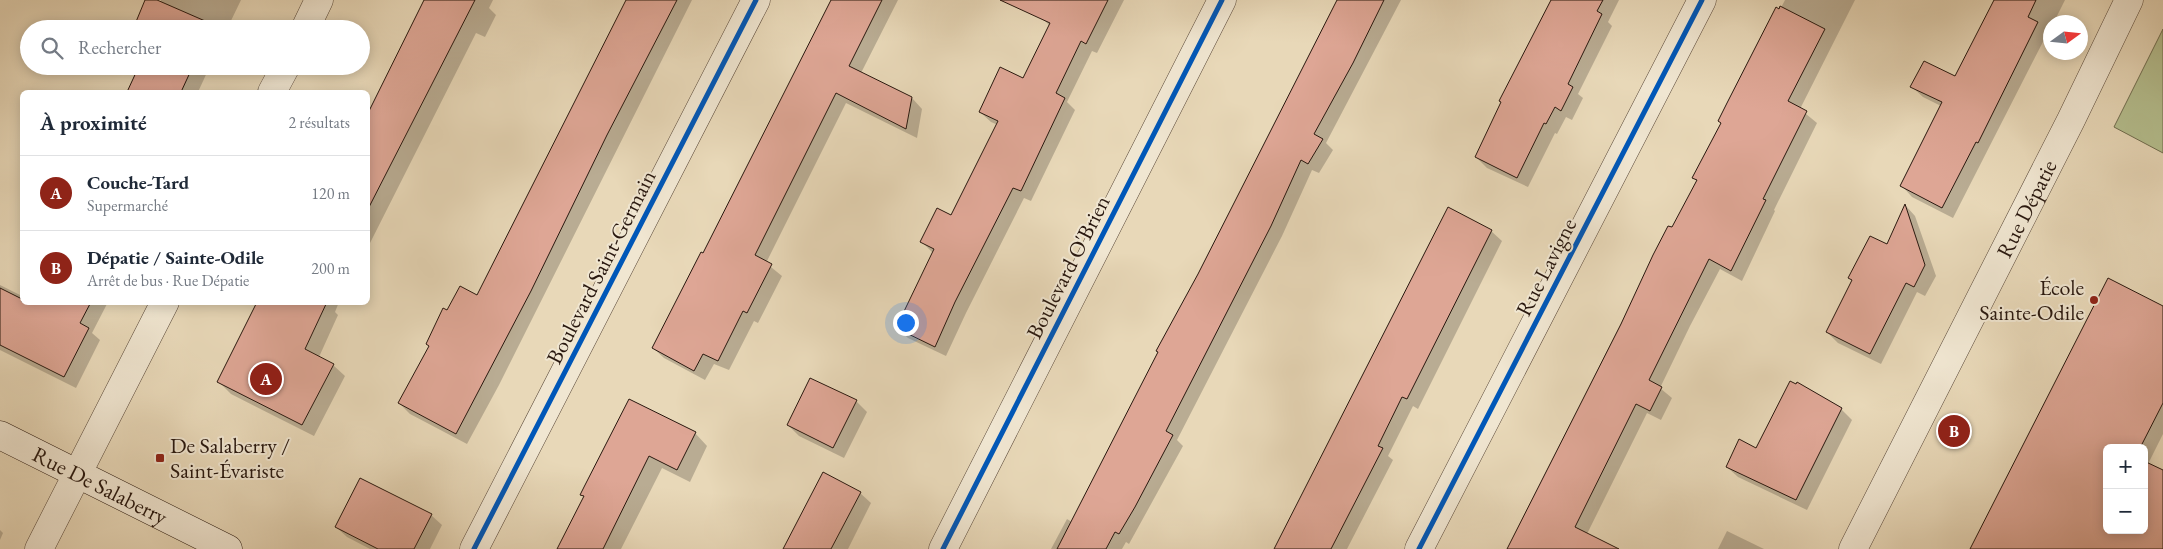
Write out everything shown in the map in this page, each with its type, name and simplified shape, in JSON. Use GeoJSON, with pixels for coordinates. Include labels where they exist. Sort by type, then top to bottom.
{"type":"FeatureCollection","features":[{"type":"Feature","properties":{"kind":"street"},"geometry":{"type":"LineString","coordinates":[[309,20],[319,0]]}},
{"type":"Feature","properties":{"kind":"street","name":"Boulevard Saint-Germain"},"geometry":{"type":"LineString","coordinates":[[474,549],[756,0]]}},
{"type":"Feature","properties":{"kind":"street","name":"Boulevard O'Brien"},"geometry":{"type":"LineString","coordinates":[[943,549],[1222,0]]}},
{"type":"Feature","properties":{"kind":"street","name":"Rue Lavigne"},"geometry":{"type":"LineString","coordinates":[[1419,549],[1702,0]]}},
{"type":"Feature","properties":{"kind":"street","name":"Rue Dépatie"},"geometry":{"type":"LineString","coordinates":[[1853,549],[2129,0]]}},
{"type":"Feature","properties":{"kind":"street"},"geometry":{"type":"LineString","coordinates":[[273,90],[281,75]]}},
{"type":"Feature","properties":{"kind":"street"},"geometry":{"type":"LineString","coordinates":[[39,549],[163,305]]}},
{"type":"Feature","properties":{"kind":"street","name":"Rue De Salaberry"},"geometry":{"type":"LineString","coordinates":[[0,435],[228,549]]}},
{"type":"Feature","properties":{"kind":"green space"},"geometry":{"type":"Polygon","coordinates":[[[2163,29],[2163,153],[2114,127],[2163,29]]]}},
{"type":"Feature","properties":{"kind":"building"},"geometry":{"type":"Polygon","coordinates":[[[145,0],[157,0],[203,20],[137,20],[145,0]]]}},
{"type":"Feature","properties":{"kind":"building"},"geometry":{"type":"Polygon","coordinates":[[[424,0],[475,0],[370,205],[370,109],[424,0]]]}},
{"type":"Feature","properties":{"kind":"building"},"geometry":{"type":"Polygon","coordinates":[[[626,0],[677,0],[607,135],[531,291],[456,434],[398,403],[429,346],[426,344],[443,308],[447,310],[460,286],[477,295],[626,0]]]}},
{"type":"Feature","properties":{"kind":"building"},"geometry":{"type":"Polygon","coordinates":[[[831,0],[882,0],[849,66],[912,97],[906,129],[836,93],[755,255],[772,264],[747,313],[743,311],[718,361],[703,354],[694,371],[652,348],[701,252],[703,253],[831,0]]]}},
{"type":"Feature","properties":{"kind":"building"},"geometry":{"type":"Polygon","coordinates":[[[1000,0],[1108,0],[1086,44],[1081,41],[1056,93],[1065,98],[1021,191],[1013,188],[955,302],[935,347],[896,328],[934,249],[920,242],[937,208],[951,215],[998,121],[979,112],[1000,67],[1023,78],[1050,23],[1000,0]]]}},
{"type":"Feature","properties":{"kind":"building"},"geometry":{"type":"Polygon","coordinates":[[[1337,0],[1384,0],[1353,63],[1314,134],[1323,139],[1308,164],[1301,160],[1271,226],[1166,431],[1173,435],[1135,507],[1119,534],[1115,532],[1106,549],[1057,549],[1158,352],[1156,351],[1198,274],[1337,0]]]}},
{"type":"Feature","properties":{"kind":"building"},"geometry":{"type":"Polygon","coordinates":[[[1551,0],[1603,0],[1597,11],[1602,14],[1568,84],[1573,87],[1561,111],[1555,107],[1546,124],[1544,123],[1517,178],[1475,157],[1501,102],[1499,101],[1551,0]]]}},
{"type":"Feature","properties":{"kind":"building"},"geometry":{"type":"Polygon","coordinates":[[[1994,0],[2036,0],[2028,17],[2038,22],[1978,143],[1976,142],[1942,208],[1900,186],[1942,102],[1910,87],[1924,61],[1955,76],[1994,0]]]}},
{"type":"Feature","properties":{"kind":"building"},"geometry":{"type":"Polygon","coordinates":[[[1780,6],[1825,29],[1788,101],[1807,111],[1763,199],[1766,200],[1731,271],[1709,259],[1649,380],[1662,387],[1650,411],[1636,404],[1575,527],[1619,549],[1507,549],[1621,324],[1653,255],[1668,226],[1672,227],[1697,180],[1692,178],[1721,123],[1718,121],[1776,7],[1779,9],[1780,6]]]}},
{"type":"Feature","properties":{"kind":"building"},"geometry":{"type":"Polygon","coordinates":[[[135,75],[189,75],[182,90],[128,90],[135,75]]]}},
{"type":"Feature","properties":{"kind":"building"},"geometry":{"type":"Polygon","coordinates":[[[1905,204],[1925,265],[1914,287],[1906,283],[1870,354],[1826,332],[1852,280],[1848,278],[1870,236],[1887,244],[1905,204]]]}},
{"type":"Feature","properties":{"kind":"building"},"geometry":{"type":"Polygon","coordinates":[[[1448,207],[1492,230],[1407,399],[1402,397],[1378,446],[1383,448],[1331,549],[1274,549],[1448,207]]]}},
{"type":"Feature","properties":{"kind":"building"},"geometry":{"type":"Polygon","coordinates":[[[2108,278],[2163,306],[2163,403],[2142,444],[2103,444],[2103,534],[2148,534],[2148,463],[2163,470],[2163,549],[1970,549],[2108,278]]]}},
{"type":"Feature","properties":{"kind":"building"},"geometry":{"type":"Polygon","coordinates":[[[0,288],[20,298],[20,305],[89,305],[80,323],[89,328],[64,377],[0,345],[0,288]]]}},
{"type":"Feature","properties":{"kind":"building"},"geometry":{"type":"Polygon","coordinates":[[[256,305],[326,305],[305,349],[334,364],[302,425],[217,382],[256,305]]]}},
{"type":"Feature","properties":{"kind":"building"},"geometry":{"type":"Polygon","coordinates":[[[810,378],[857,400],[833,448],[787,425],[810,378]]]}},
{"type":"Feature","properties":{"kind":"building"},"geometry":{"type":"Polygon","coordinates":[[[1790,381],[1796,384],[1797,382],[1842,408],[1796,500],[1726,467],[1739,439],[1756,448],[1790,381]]]}},
{"type":"Feature","properties":{"kind":"building"},"geometry":{"type":"Polygon","coordinates":[[[629,399],[696,432],[677,470],[649,456],[603,549],[557,549],[584,496],[580,495],[629,399]]]}},
{"type":"Feature","properties":{"kind":"building"},"geometry":{"type":"Polygon","coordinates":[[[823,472],[861,492],[831,549],[783,549],[823,472]]]}},
{"type":"Feature","properties":{"kind":"building"},"geometry":{"type":"Polygon","coordinates":[[[360,478],[432,514],[414,549],[378,549],[335,527],[360,478]]]}},
{"type":"Feature","properties":{"kind":"cycle path"},"geometry":{"type":"LineString","coordinates":[[474,549],[756,0]]}},
{"type":"Feature","properties":{"kind":"cycle path"},"geometry":{"type":"LineString","coordinates":[[943,549],[1222,0]]}},
{"type":"Feature","properties":{"kind":"cycle path"},"geometry":{"type":"LineString","coordinates":[[1419,549],[1702,0]]}},
{"type":"Feature","properties":{"kind":"place","name":"École Sainte-Odile"},"geometry":{"type":"Point","coordinates":[2094,300]}},
{"type":"Feature","properties":{"kind":"place","name":"Couche-Tard"},"geometry":{"type":"Point","coordinates":[266,379]}},
{"type":"Feature","properties":{"kind":"place","name":"Dépatie / Sainte-Odile"},"geometry":{"type":"Point","coordinates":[1954,431]}},
{"type":"Feature","properties":{"kind":"place","name":"De Salaberry / Saint-Évariste"},"geometry":{"type":"Point","coordinates":[160,458]}}]}
